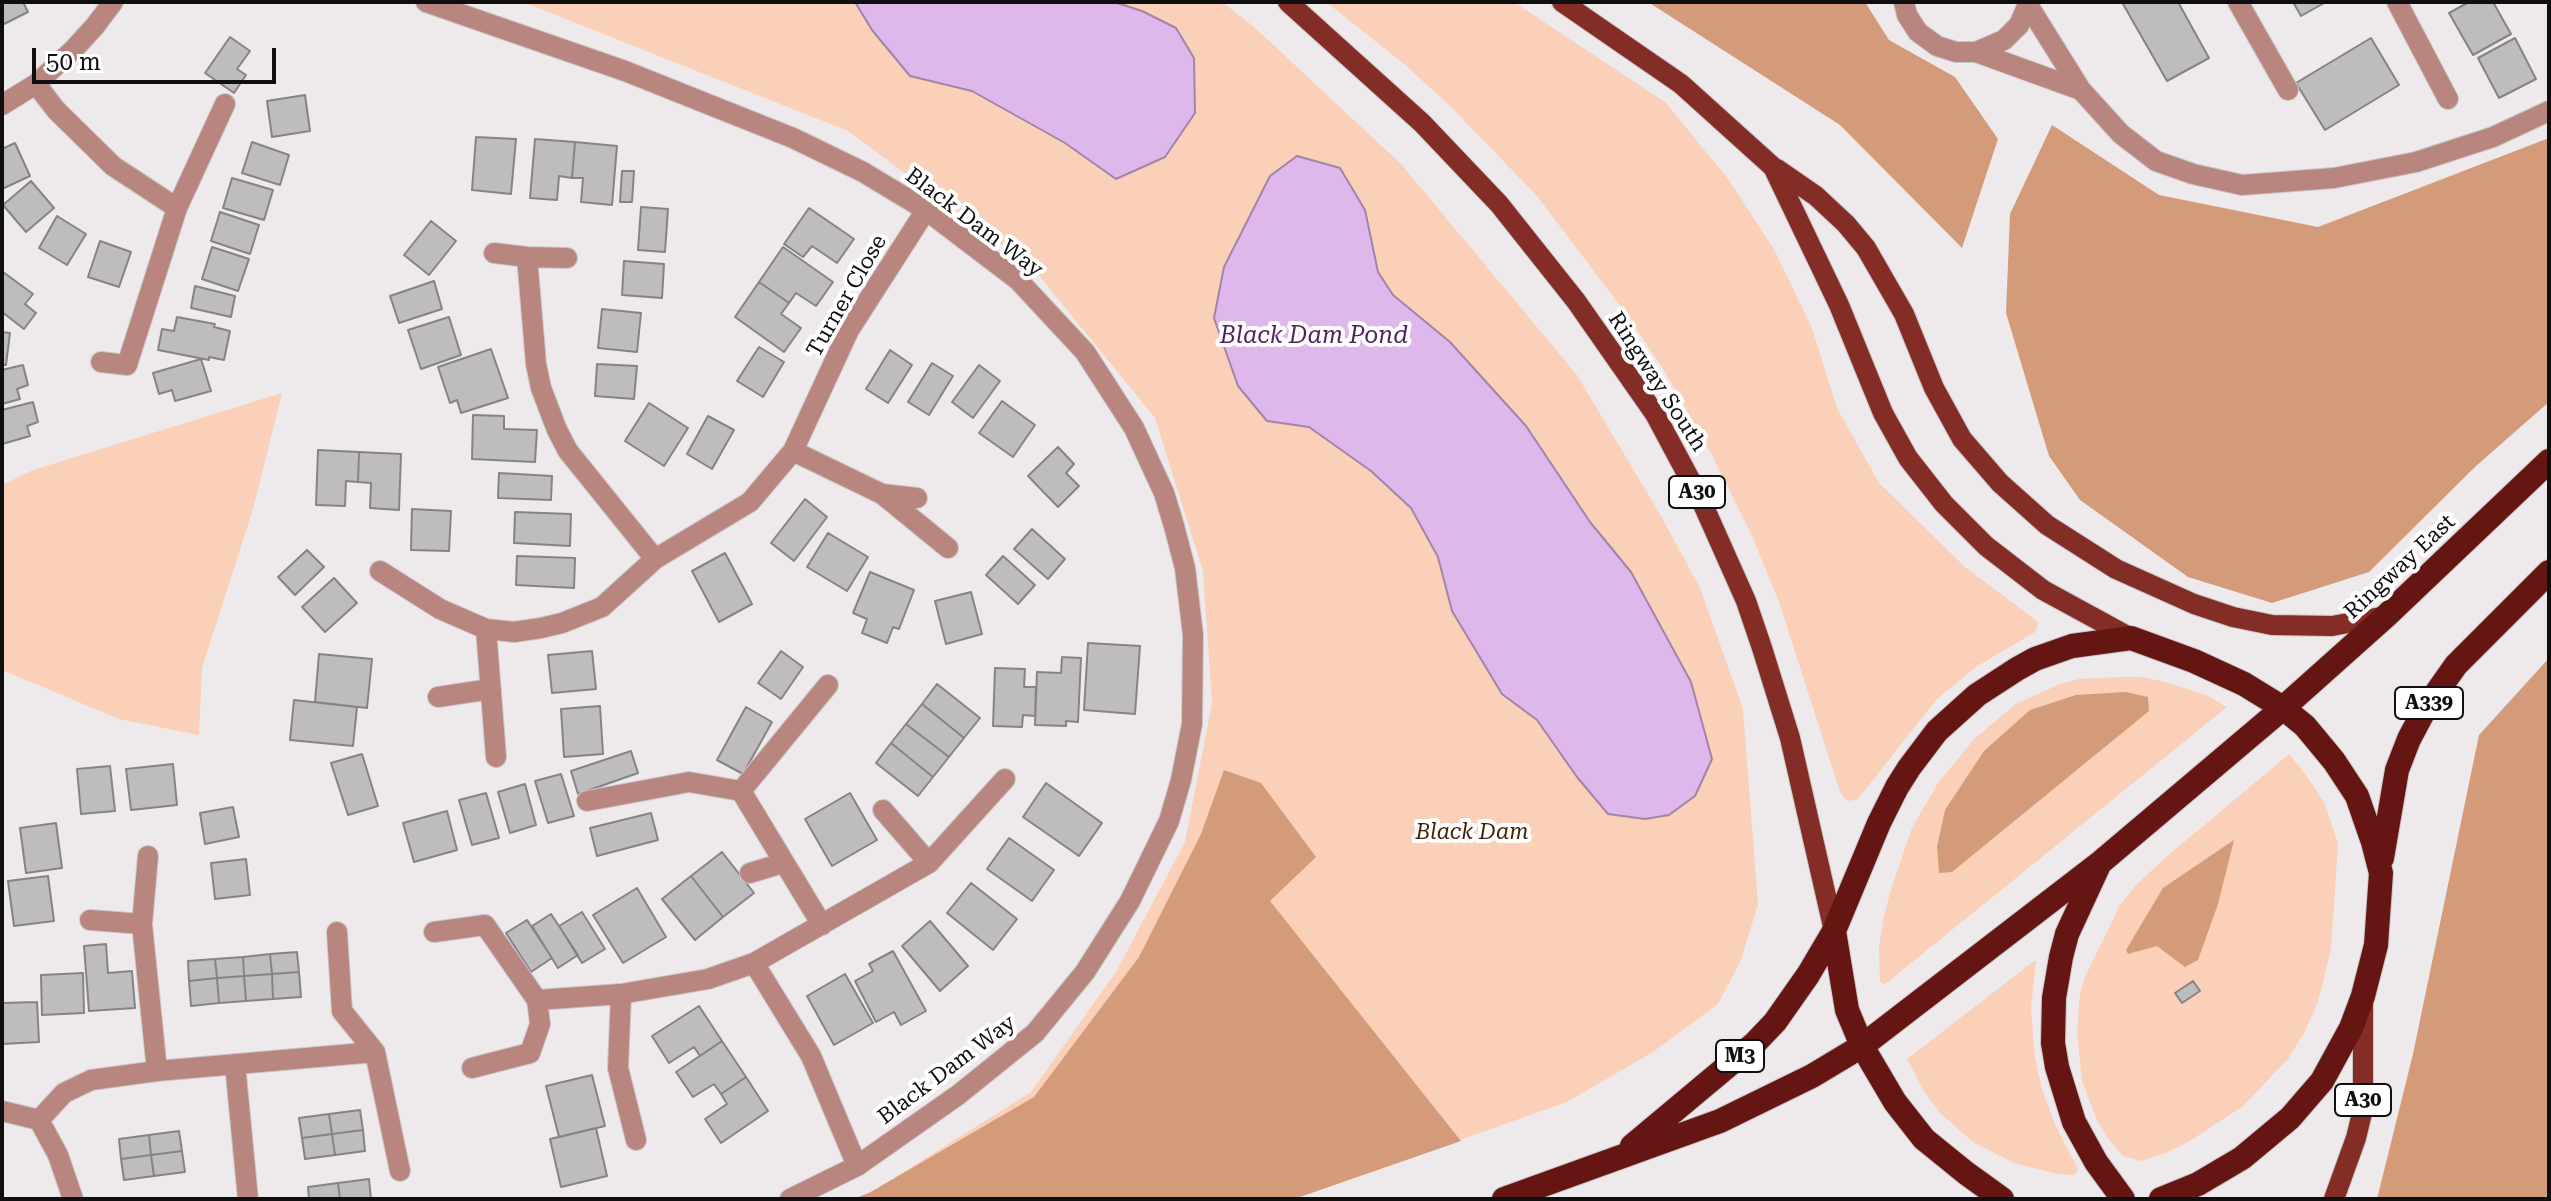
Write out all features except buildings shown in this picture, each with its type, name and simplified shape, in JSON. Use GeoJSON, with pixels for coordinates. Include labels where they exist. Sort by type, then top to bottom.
{"type":"FeatureCollection","features":[{"type":"Feature","properties":{"kind":"highway","name":"Ringway East"},"geometry":{"type":"LineString","coordinates":[[1862,1046],[2101,862],[2283,708],[2386,616],[2549,461]]}},
{"type":"Feature","properties":{"kind":"highway","name":"A339"},"geometry":{"type":"LineString","coordinates":[[2381,873],[2397,770],[2425,709],[2456,665],[2549,572]]}},
{"type":"Feature","properties":{"kind":"highway"},"geometry":{"type":"LineString","coordinates":[[2002,1199],[1924,1139],[1895,1102],[1862,1046],[1847,1010],[1834,931],[1897,787],[1924,747],[1947,722],[1988,688],[2035,659],[2072,646],[2131,638],[2244,684],[2283,708],[2319,741],[2363,808],[2381,873],[2376,945],[2363,996],[2351,1028],[2322,1081],[2290,1118],[2257,1147],[2221,1172],[2161,1199]]}},
{"type":"Feature","properties":{"kind":"highway"},"geometry":{"type":"LineString","coordinates":[[2101,862],[2076,913],[2061,957],[2054,998],[2053,1043],[2074,1122],[2090,1152],[2123,1199]]}},
{"type":"Feature","properties":{"kind":"highway","name":"M3"},"geometry":{"type":"LineString","coordinates":[[1620,1156],[1722,1072],[1775,1022],[1834,931]]}},
{"type":"Feature","properties":{"kind":"highway","name":"M3"},"geometry":{"type":"LineString","coordinates":[[1504,1199],[1720,1121],[1812,1076],[1862,1046]]}},
{"type":"Feature","properties":{"kind":"main road","name":"Ringway South"},"geometry":{"type":"LineString","coordinates":[[1288,2],[1422,123],[1499,204],[1576,301],[1655,414],[1701,500],[1746,601],[1790,738],[1834,931]]}},
{"type":"Feature","properties":{"kind":"main road"},"geometry":{"type":"LineString","coordinates":[[1562,2],[1681,84],[1773,167],[1816,196],[1846,224],[1866,248],[1904,314],[1934,388],[1962,439],[2000,483],[2047,525],[2116,569],[2194,604],[2233,617],[2272,625],[2332,626],[2386,616]]}},
{"type":"Feature","properties":{"kind":"main road"},"geometry":{"type":"LineString","coordinates":[[1773,167],[1839,305],[1883,413],[1925,482],[1964,526],[2043,590],[2131,638]]}},
{"type":"Feature","properties":{"kind":"main road","name":"A30"},"geometry":{"type":"LineString","coordinates":[[2334,1199],[2363,1109],[2363,996]]}},
{"type":"Feature","properties":{"kind":"street"},"geometry":{"type":"LineString","coordinates":[[2,105],[36,84],[85,38],[113,2]]}},
{"type":"Feature","properties":{"kind":"street","name":"Black Dam Way"},"geometry":{"type":"LineString","coordinates":[[426,2],[625,71],[793,138],[863,172],[926,210],[1018,280],[1085,352],[1134,428],[1164,493],[1185,568],[1193,635],[1192,724],[1169,821],[1130,901],[1085,972],[1035,1033],[958,1095],[857,1166],[790,1199]]}},
{"type":"Feature","properties":{"kind":"street"},"geometry":{"type":"LineString","coordinates":[[1904,2],[1907,15],[1918,32],[1937,46],[1956,52],[1976,52],[2081,90]]}},
{"type":"Feature","properties":{"kind":"street"},"geometry":{"type":"LineString","coordinates":[[2238,2],[2288,90]]}},
{"type":"Feature","properties":{"kind":"street"},"geometry":{"type":"LineString","coordinates":[[2397,2],[2448,99]]}},
{"type":"Feature","properties":{"kind":"street"},"geometry":{"type":"LineString","coordinates":[[1976,52],[2004,40],[2019,25],[2028,4]]}},
{"type":"Feature","properties":{"kind":"street"},"geometry":{"type":"LineString","coordinates":[[2028,4],[2081,90],[2121,134],[2156,161],[2193,174],[2242,185],[2334,178],[2416,162],[2493,137],[2549,111]]}},
{"type":"Feature","properties":{"kind":"street"},"geometry":{"type":"LineString","coordinates":[[36,84],[56,110],[113,166],[177,208]]}},
{"type":"Feature","properties":{"kind":"street"},"geometry":{"type":"LineString","coordinates":[[101,362],[127,365],[177,208],[225,104]]}},
{"type":"Feature","properties":{"kind":"street","name":"Turner Close"},"geometry":{"type":"LineString","coordinates":[[380,571],[440,609],[486,629],[528,630],[562,623],[602,607],[655,559],[750,502],[793,451],[849,330],[926,210]]}},
{"type":"Feature","properties":{"kind":"street"},"geometry":{"type":"LineString","coordinates":[[494,253],[567,258]]}},
{"type":"Feature","properties":{"kind":"street"},"geometry":{"type":"LineString","coordinates":[[527,257],[536,364],[541,388],[557,430],[568,451],[655,559]]}},
{"type":"Feature","properties":{"kind":"street"},"geometry":{"type":"LineString","coordinates":[[793,451],[882,494],[948,548]]}},
{"type":"Feature","properties":{"kind":"street"},"geometry":{"type":"LineString","coordinates":[[882,494],[917,498]]}},
{"type":"Feature","properties":{"kind":"street"},"geometry":{"type":"LineString","coordinates":[[486,629],[496,757]]}},
{"type":"Feature","properties":{"kind":"street"},"geometry":{"type":"LineString","coordinates":[[741,791],[828,685]]}},
{"type":"Feature","properties":{"kind":"street"},"geometry":{"type":"LineString","coordinates":[[438,697],[491,689]]}},
{"type":"Feature","properties":{"kind":"street"},"geometry":{"type":"LineString","coordinates":[[537,1000],[621,994],[708,979],[754,963],[929,863],[1005,779]]}},
{"type":"Feature","properties":{"kind":"street"},"geometry":{"type":"LineString","coordinates":[[587,801],[689,782],[741,791],[822,925]]}},
{"type":"Feature","properties":{"kind":"street"},"geometry":{"type":"LineString","coordinates":[[883,810],[929,863]]}},
{"type":"Feature","properties":{"kind":"street"},"geometry":{"type":"LineString","coordinates":[[148,856],[142,924],[157,1071]]}},
{"type":"Feature","properties":{"kind":"street"},"geometry":{"type":"LineString","coordinates":[[750,873],[783,863]]}},
{"type":"Feature","properties":{"kind":"street"},"geometry":{"type":"LineString","coordinates":[[90,920],[142,924]]}},
{"type":"Feature","properties":{"kind":"street"},"geometry":{"type":"LineString","coordinates":[[434,932],[485,925],[537,1000],[540,1024],[530,1053],[472,1068]]}},
{"type":"Feature","properties":{"kind":"street"},"geometry":{"type":"LineString","coordinates":[[337,932],[342,1011],[375,1052],[400,1171]]}},
{"type":"Feature","properties":{"kind":"street"},"geometry":{"type":"LineString","coordinates":[[754,963],[811,1056],[857,1166]]}},
{"type":"Feature","properties":{"kind":"street"},"geometry":{"type":"LineString","coordinates":[[621,994],[618,1068],[636,1140]]}},
{"type":"Feature","properties":{"kind":"street"},"geometry":{"type":"LineString","coordinates":[[39,1120],[64,1093],[91,1080],[157,1071],[375,1052]]}},
{"type":"Feature","properties":{"kind":"street"},"geometry":{"type":"LineString","coordinates":[[235,1064],[248,1199]]}},
{"type":"Feature","properties":{"kind":"street"},"geometry":{"type":"LineString","coordinates":[[2,1111],[39,1120],[58,1155],[73,1199]]}},
{"type":"Feature","properties":{"kind":"green space","name":"Black Dam"},"geometry":{"type":"Polygon","coordinates":[[[523,2],[1222,2],[1253,26],[1401,164],[1577,375],[1700,588],[1743,709],[1758,904],[1741,960],[1718,1004],[1653,1052],[1567,1102],[1294,1199],[855,1199],[875,1190],[1031,1092],[1116,972],[1185,842],[1212,703],[1203,571],[1155,418],[1032,267],[848,131],[523,2]]]}},
{"type":"Feature","properties":{"kind":"green space"},"geometry":{"type":"Polygon","coordinates":[[[1326,2],[1514,2],[1666,103],[1729,180],[1775,251],[1812,328],[1837,408],[1879,483],[1966,568],[2037,621],[2035,632],[1976,667],[1936,700],[1858,799],[1849,801],[1839,789],[1779,602],[1752,536],[1713,457],[1664,370],[1624,311],[1537,196],[1449,105],[1404,64],[1326,2]]]}},
{"type":"Feature","properties":{"kind":"green space"},"geometry":{"type":"Polygon","coordinates":[[[282,393],[253,509],[202,668],[199,735],[119,719],[2,670],[2,485],[33,470],[282,393]]]}},
{"type":"Feature","properties":{"kind":"green space"},"geometry":{"type":"Polygon","coordinates":[[[2122,677],[2165,682],[2206,695],[2227,707],[1884,985],[1880,981],[1879,947],[1884,915],[1912,828],[1938,783],[1975,738],[2016,704],[2079,679],[2122,677]]]}},
{"type":"Feature","properties":{"kind":"green space"},"geometry":{"type":"Polygon","coordinates":[[[2289,754],[2325,804],[2338,844],[2331,949],[2318,1002],[2288,1059],[2242,1107],[2166,1153],[2141,1161],[2123,1156],[2097,1120],[2082,1081],[2077,1034],[2080,993],[2085,977],[2120,905],[2137,884],[2289,754]]]}},
{"type":"Feature","properties":{"kind":"green space"},"geometry":{"type":"Polygon","coordinates":[[[2034,961],[2031,1009],[2035,1058],[2055,1125],[2078,1169],[2075,1175],[2014,1163],[1973,1142],[1941,1114],[1925,1093],[1907,1059],[2034,961]]]}},
{"type":"Feature","properties":{"kind":"shaded area"},"geometry":{"type":"Polygon","coordinates":[[[1648,2],[1865,2],[1889,40],[1955,77],[1998,139],[1962,248],[1840,125],[1648,2]]]}},
{"type":"Feature","properties":{"kind":"shaded area"},"geometry":{"type":"Polygon","coordinates":[[[2052,125],[2159,195],[2318,227],[2549,138],[2549,402],[2476,466],[2369,572],[2272,603],[2188,577],[2080,500],[2049,456],[2006,313],[2010,214],[2052,125]]]}},
{"type":"Feature","properties":{"kind":"shaded area"},"geometry":{"type":"Polygon","coordinates":[[[2549,658],[2549,1199],[2377,1199],[2413,1054],[2479,735],[2549,658]]]}},
{"type":"Feature","properties":{"kind":"shaded area"},"geometry":{"type":"Polygon","coordinates":[[[2126,692],[2148,697],[2149,711],[1952,872],[1939,873],[1937,847],[1945,810],[1984,751],[2030,710],[2076,695],[2126,692]]]}},
{"type":"Feature","properties":{"kind":"shaded area"},"geometry":{"type":"Polygon","coordinates":[[[1224,770],[1261,783],[1316,857],[1270,901],[1461,1141],[1294,1199],[853,1199],[869,1193],[1034,1097],[1139,957],[1201,834],[1224,770]]]}},
{"type":"Feature","properties":{"kind":"shaded area"},"geometry":{"type":"Polygon","coordinates":[[[2234,840],[2218,904],[2198,960],[2185,967],[2157,946],[2128,954],[2126,950],[2163,888],[2234,840]]]}},
{"type":"Feature","properties":{"kind":"water"},"geometry":{"type":"Polygon","coordinates":[[[855,2],[1114,2],[1142,11],[1176,28],[1194,58],[1195,113],[1165,157],[1116,179],[1065,143],[972,91],[910,76],[872,30],[855,2]]]}},
{"type":"Feature","properties":{"kind":"water","name":"Black Dam Pond"},"geometry":{"type":"Polygon","coordinates":[[[1297,156],[1340,168],[1365,210],[1378,272],[1393,295],[1450,342],[1526,426],[1590,522],[1631,572],[1691,682],[1712,759],[1695,796],[1669,815],[1645,819],[1608,814],[1577,777],[1537,720],[1502,694],[1452,611],[1438,557],[1411,508],[1371,471],[1309,427],[1267,421],[1238,386],[1214,318],[1224,267],[1270,176],[1297,156]]]}}]}
